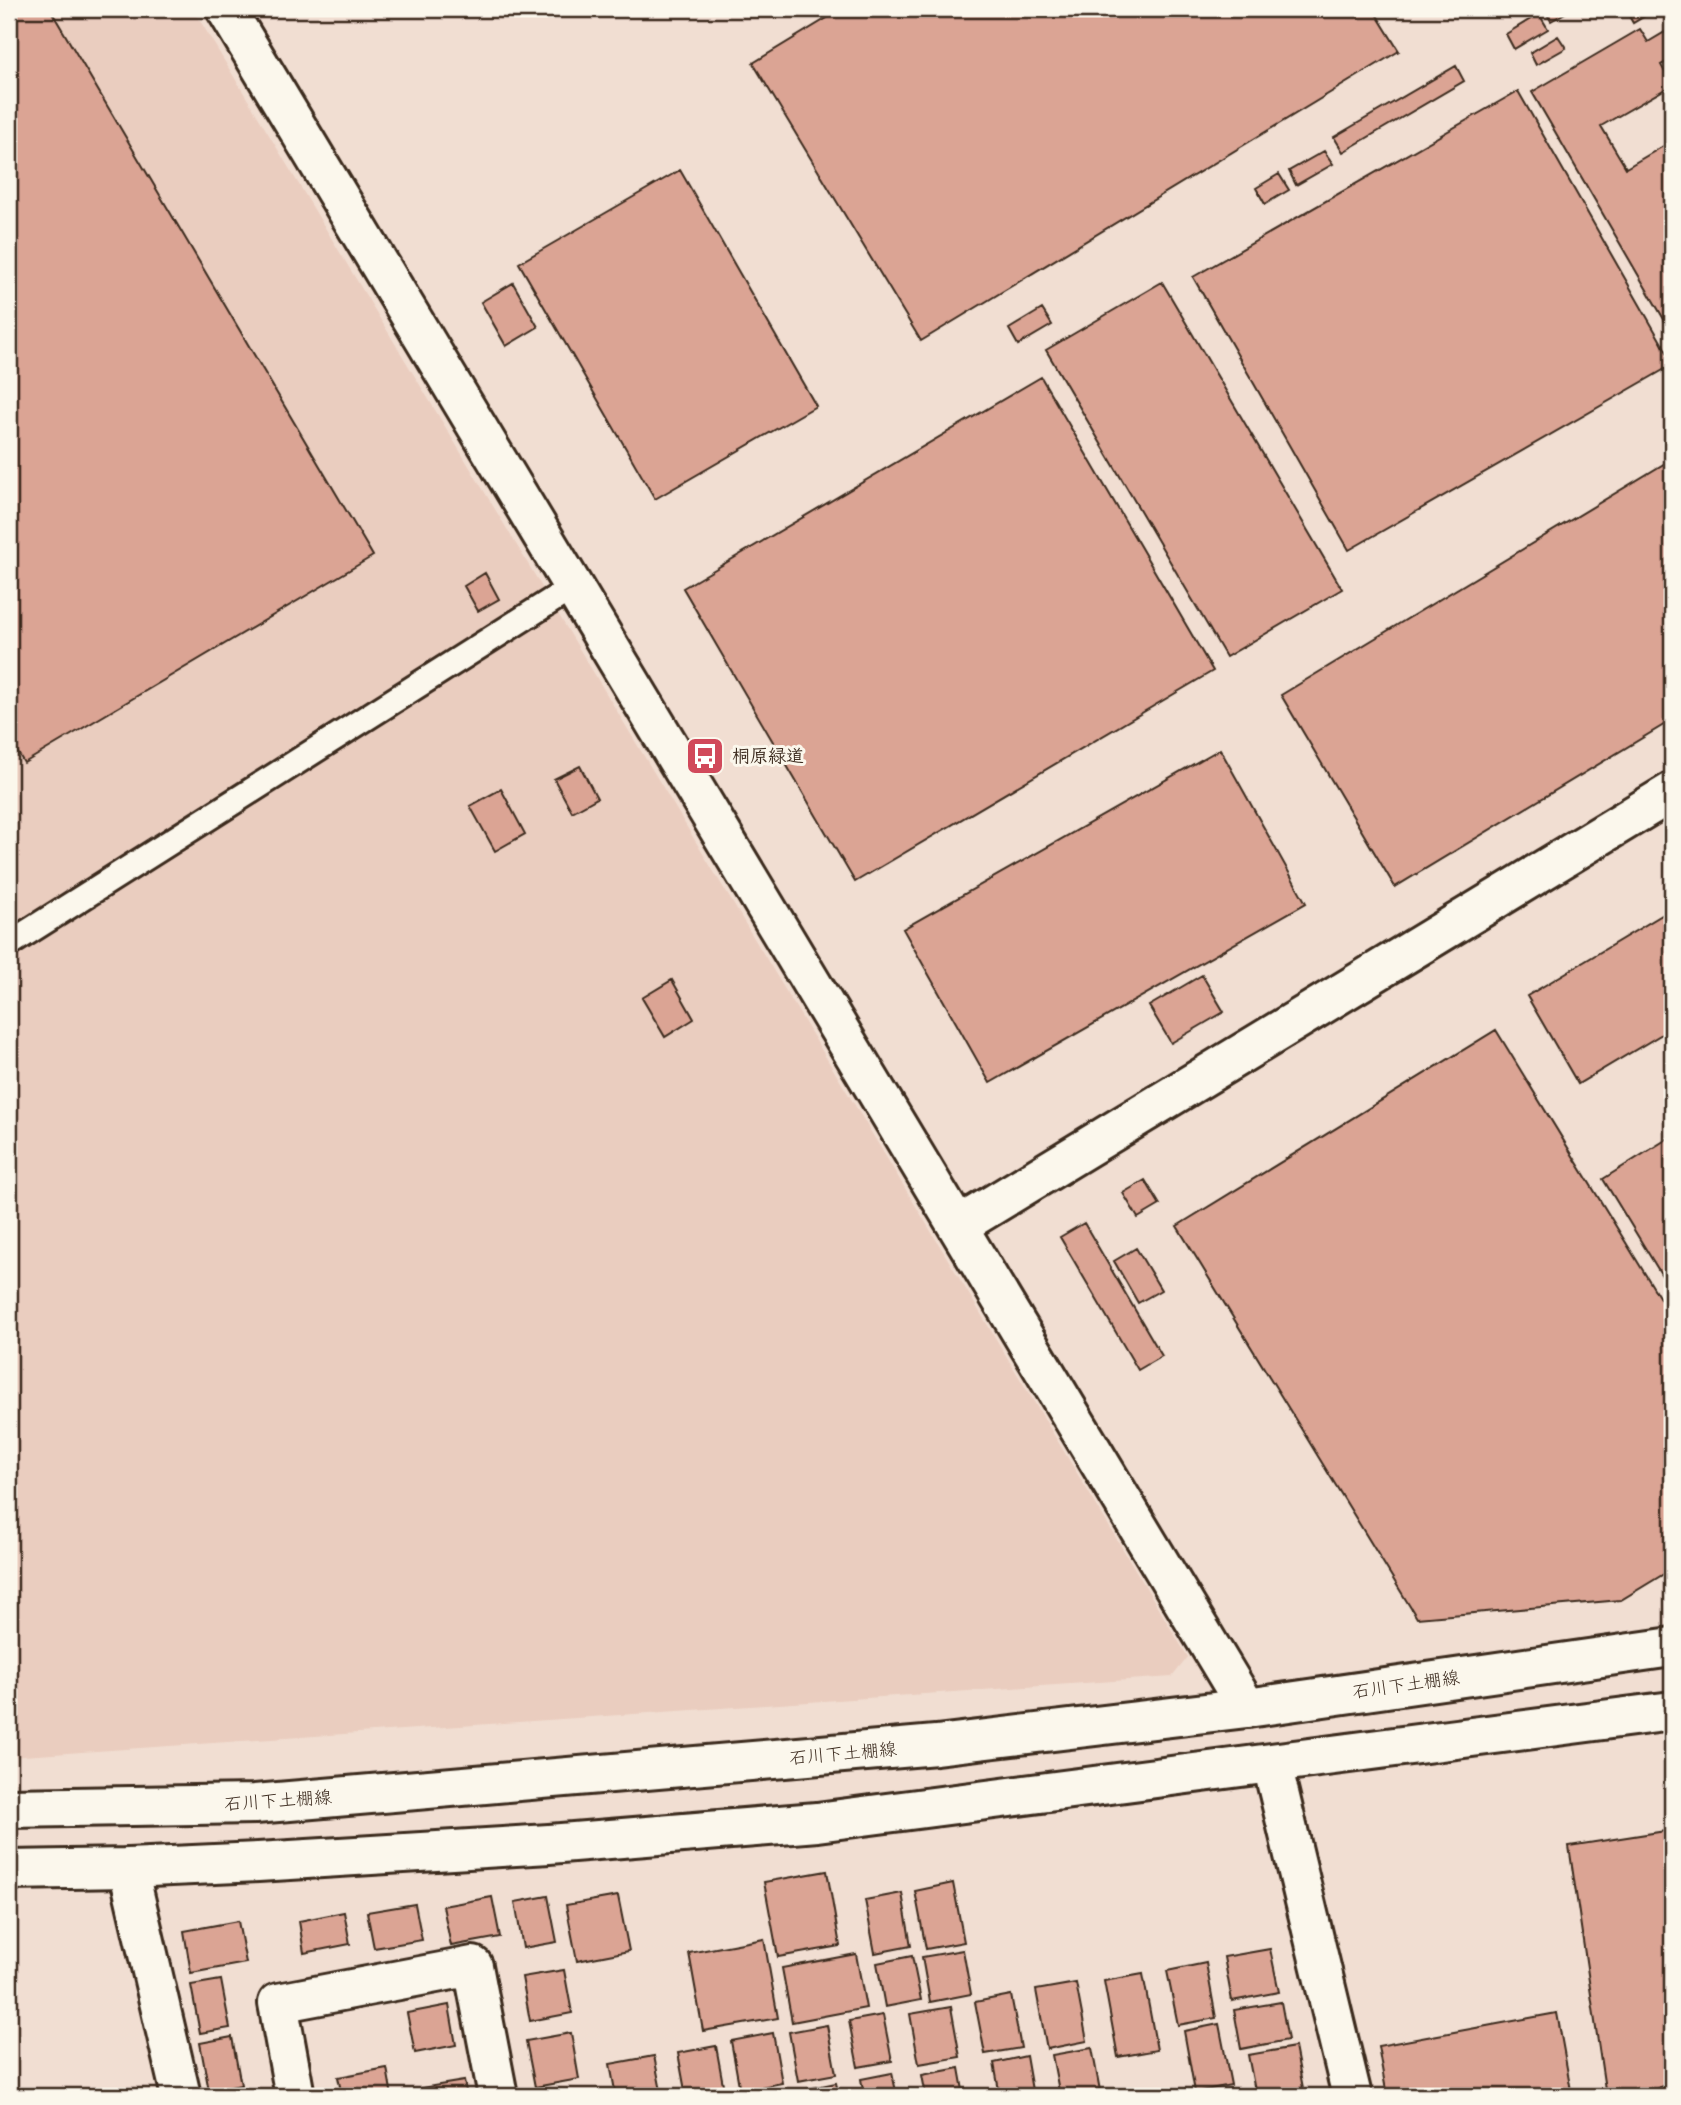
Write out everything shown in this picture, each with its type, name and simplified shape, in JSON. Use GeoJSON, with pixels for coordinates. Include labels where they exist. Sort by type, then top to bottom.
{"type":"FeatureCollection","features":[{"type":"Feature","properties":{"kind":"street"},"geometry":{"type":"LineString","coordinates":[[226,9],[1247,1708]]}},
{"type":"Feature","properties":{"kind":"street"},"geometry":{"type":"LineString","coordinates":[[957,1226],[1672,792]]}},
{"type":"Feature","properties":{"kind":"street","name":"石川下土棚線"},"geometry":{"type":"LineString","coordinates":[[9,1808],[268,1803],[936,1745],[1247,1708],[1672,1647]]}},
{"type":"Feature","properties":{"kind":"street"},"geometry":{"type":"LineString","coordinates":[[9,1870],[128,1868],[549,1844],[817,1822],[1672,1711]]}},
{"type":"Feature","properties":{"kind":"street"},"geometry":{"type":"LineString","coordinates":[[1272,1764],[1352,2096]]}},
{"type":"Feature","properties":{"kind":"street"},"geometry":{"type":"LineString","coordinates":[[128,1868],[181,2096]]}},
{"type":"Feature","properties":{"kind":"street"},"geometry":{"type":"LineString","coordinates":[[295,2096],[278,2003],[473,1966],[498,2096]]}},
{"type":"Feature","properties":{"kind":"lane"},"geometry":{"type":"LineString","coordinates":[[9,944],[573,587]]}},
{"type":"Feature","properties":{"kind":"shaded area"},"geometry":{"type":"Polygon","coordinates":[[[9,9],[193,9],[1188,1657],[1172,1677],[9,1757],[9,9]]]}},
{"type":"Feature","properties":{"kind":"building"},"geometry":{"type":"Polygon","coordinates":[[[9,9],[50,9],[373,556],[24,763],[9,738],[9,9]]]}},
{"type":"Feature","properties":{"kind":"building"},"geometry":{"type":"Polygon","coordinates":[[[842,9],[1373,9],[1399,51],[921,341],[753,63],[842,9]]]}},
{"type":"Feature","properties":{"kind":"building"},"geometry":{"type":"Polygon","coordinates":[[[1544,9],[1572,9],[1551,21],[1544,9]]]}},
{"type":"Feature","properties":{"kind":"building"},"geometry":{"type":"Polygon","coordinates":[[[1625,9],[1652,9],[1653,11],[1633,23],[1625,9]]]}},
{"type":"Feature","properties":{"kind":"building"},"geometry":{"type":"Polygon","coordinates":[[[1539,14],[1548,29],[1514,49],[1506,34],[1539,14]]]}},
{"type":"Feature","properties":{"kind":"building"},"geometry":{"type":"Polygon","coordinates":[[[1640,29],[1648,42],[1665,32],[1672,45],[1672,59],[1661,65],[1672,85],[1601,126],[1626,168],[1672,141],[1672,233],[1664,237],[1672,252],[1672,333],[1532,92],[1640,29]]]}},
{"type":"Feature","properties":{"kind":"building"},"geometry":{"type":"Polygon","coordinates":[[[1558,36],[1566,48],[1536,65],[1530,53],[1558,36]]]}},
{"type":"Feature","properties":{"kind":"building"},"geometry":{"type":"Polygon","coordinates":[[[1456,66],[1464,81],[1343,152],[1334,137],[1456,66]]]}},
{"type":"Feature","properties":{"kind":"building"},"geometry":{"type":"Polygon","coordinates":[[[1518,91],[1672,365],[1349,550],[1193,277],[1518,91]]]}},
{"type":"Feature","properties":{"kind":"building"},"geometry":{"type":"Polygon","coordinates":[[[1324,151],[1333,164],[1296,185],[1289,171],[1324,151]]]}},
{"type":"Feature","properties":{"kind":"building"},"geometry":{"type":"Polygon","coordinates":[[[680,170],[816,406],[655,499],[519,263],[680,170]]]}},
{"type":"Feature","properties":{"kind":"building"},"geometry":{"type":"Polygon","coordinates":[[[1279,174],[1289,190],[1265,204],[1256,188],[1279,174]]]}},
{"type":"Feature","properties":{"kind":"building"},"geometry":{"type":"Polygon","coordinates":[[[1162,282],[1342,589],[1226,657],[1046,350],[1162,282]]]}},
{"type":"Feature","properties":{"kind":"building"},"geometry":{"type":"Polygon","coordinates":[[[513,283],[538,327],[506,346],[481,302],[513,283]]]}},
{"type":"Feature","properties":{"kind":"building"},"geometry":{"type":"Polygon","coordinates":[[[1042,309],[1052,325],[1018,345],[1009,329],[1042,309]]]}},
{"type":"Feature","properties":{"kind":"building"},"geometry":{"type":"Polygon","coordinates":[[[1041,377],[1213,671],[855,882],[683,588],[1041,377]]]}},
{"type":"Feature","properties":{"kind":"building"},"geometry":{"type":"Polygon","coordinates":[[[1672,459],[1672,720],[1395,887],[1281,695],[1672,459]]]}},
{"type":"Feature","properties":{"kind":"building"},"geometry":{"type":"Polygon","coordinates":[[[485,573],[499,599],[478,611],[464,586],[485,573]]]}},
{"type":"Feature","properties":{"kind":"building"},"geometry":{"type":"Polygon","coordinates":[[[1220,749],[1306,903],[990,1083],[903,929],[1220,749]]]}},
{"type":"Feature","properties":{"kind":"building"},"geometry":{"type":"Polygon","coordinates":[[[580,766],[597,798],[572,812],[554,779],[580,766]]]}},
{"type":"Feature","properties":{"kind":"building"},"geometry":{"type":"Polygon","coordinates":[[[501,789],[525,834],[495,851],[470,806],[501,789]]]}},
{"type":"Feature","properties":{"kind":"building"},"geometry":{"type":"Polygon","coordinates":[[[1672,909],[1672,1028],[1578,1084],[1527,996],[1672,909]]]}},
{"type":"Feature","properties":{"kind":"building"},"geometry":{"type":"Polygon","coordinates":[[[1202,975],[1224,1012],[1171,1043],[1149,1006],[1202,975]]]}},
{"type":"Feature","properties":{"kind":"building"},"geometry":{"type":"Polygon","coordinates":[[[672,980],[694,1019],[665,1037],[642,998],[672,980]]]}},
{"type":"Feature","properties":{"kind":"building"},"geometry":{"type":"Polygon","coordinates":[[[1496,1030],[1672,1318],[1672,1569],[1621,1600],[1417,1618],[1177,1226],[1496,1030]]]}},
{"type":"Feature","properties":{"kind":"building"},"geometry":{"type":"Polygon","coordinates":[[[1672,1136],[1672,1292],[1603,1179],[1672,1136]]]}},
{"type":"Feature","properties":{"kind":"building"},"geometry":{"type":"Polygon","coordinates":[[[1145,1180],[1160,1205],[1138,1218],[1123,1193],[1145,1180]]]}},
{"type":"Feature","properties":{"kind":"building"},"geometry":{"type":"Polygon","coordinates":[[[1084,1223],[1162,1356],[1138,1370],[1060,1237],[1084,1223]]]}},
{"type":"Feature","properties":{"kind":"building"},"geometry":{"type":"Polygon","coordinates":[[[1136,1248],[1161,1290],[1138,1303],[1114,1261],[1136,1248]]]}},
{"type":"Feature","properties":{"kind":"building"},"geometry":{"type":"Polygon","coordinates":[[[1672,1830],[1672,2080],[1645,2096],[1606,2096],[1569,1846],[1672,1830]]]}},
{"type":"Feature","properties":{"kind":"building"},"geometry":{"type":"Polygon","coordinates":[[[827,1871],[840,1946],[778,1957],[764,1882],[827,1871]]]}},
{"type":"Feature","properties":{"kind":"building"},"geometry":{"type":"Polygon","coordinates":[[[953,1883],[964,1942],[926,1949],[915,1891],[953,1883]]]}},
{"type":"Feature","properties":{"kind":"building"},"geometry":{"type":"Polygon","coordinates":[[[902,1893],[911,1946],[875,1953],[865,1900],[902,1893]]]}},
{"type":"Feature","properties":{"kind":"building"},"geometry":{"type":"Polygon","coordinates":[[[548,1896],[557,1942],[523,1948],[515,1902],[548,1896]]]}},
{"type":"Feature","properties":{"kind":"building"},"geometry":{"type":"Polygon","coordinates":[[[618,1896],[629,1951],[577,1961],[566,1905],[618,1896]]]}},
{"type":"Feature","properties":{"kind":"building"},"geometry":{"type":"Polygon","coordinates":[[[492,1897],[500,1937],[451,1946],[443,1906],[492,1897]]]}},
{"type":"Feature","properties":{"kind":"building"},"geometry":{"type":"Polygon","coordinates":[[[415,1904],[422,1940],[374,1948],[367,1912],[415,1904]]]}},
{"type":"Feature","properties":{"kind":"building"},"geometry":{"type":"Polygon","coordinates":[[[344,1912],[350,1944],[304,1953],[299,1921],[344,1912]]]}},
{"type":"Feature","properties":{"kind":"building"},"geometry":{"type":"Polygon","coordinates":[[[238,1921],[246,1963],[191,1973],[184,1931],[238,1921]]]}},
{"type":"Feature","properties":{"kind":"building"},"geometry":{"type":"Polygon","coordinates":[[[764,1939],[778,2018],[703,2031],[689,1953],[764,1939]]]}},
{"type":"Feature","properties":{"kind":"building"},"geometry":{"type":"Polygon","coordinates":[[[1270,1949],[1279,1992],[1232,2001],[1224,1957],[1270,1949]]]}},
{"type":"Feature","properties":{"kind":"building"},"geometry":{"type":"Polygon","coordinates":[[[963,1950],[971,1994],[930,2002],[922,1957],[963,1950]]]}},
{"type":"Feature","properties":{"kind":"building"},"geometry":{"type":"Polygon","coordinates":[[[856,1954],[866,2008],[792,2022],[782,1968],[856,1954]]]}},
{"type":"Feature","properties":{"kind":"building"},"geometry":{"type":"Polygon","coordinates":[[[912,1956],[921,2000],[885,2007],[877,1963],[912,1956]]]}},
{"type":"Feature","properties":{"kind":"building"},"geometry":{"type":"Polygon","coordinates":[[[1206,1963],[1216,2018],[1178,2025],[1167,1971],[1206,1963]]]}},
{"type":"Feature","properties":{"kind":"building"},"geometry":{"type":"Polygon","coordinates":[[[564,1970],[572,2013],[530,2021],[522,1977],[564,1970]]]}},
{"type":"Feature","properties":{"kind":"building"},"geometry":{"type":"Polygon","coordinates":[[[1143,1974],[1157,2050],[1118,2057],[1104,1981],[1143,1974]]]}},
{"type":"Feature","properties":{"kind":"building"},"geometry":{"type":"Polygon","coordinates":[[[221,1980],[230,2028],[200,2033],[191,1985],[221,1980]]]}},
{"type":"Feature","properties":{"kind":"building"},"geometry":{"type":"Polygon","coordinates":[[[1076,1983],[1087,2041],[1047,2049],[1036,1990],[1076,1983]]]}},
{"type":"Feature","properties":{"kind":"building"},"geometry":{"type":"Polygon","coordinates":[[[1011,1995],[1021,2048],[985,2054],[975,2002],[1011,1995]]]}},
{"type":"Feature","properties":{"kind":"building"},"geometry":{"type":"Polygon","coordinates":[[[1281,2002],[1288,2040],[1241,2049],[1234,2010],[1281,2002]]]}},
{"type":"Feature","properties":{"kind":"building"},"geometry":{"type":"Polygon","coordinates":[[[449,2005],[456,2045],[415,2053],[407,2013],[449,2005]]]}},
{"type":"Feature","properties":{"kind":"building"},"geometry":{"type":"Polygon","coordinates":[[[951,2007],[960,2057],[919,2064],[910,2014],[951,2007]]]}},
{"type":"Feature","properties":{"kind":"building"},"geometry":{"type":"Polygon","coordinates":[[[1557,2013],[1572,2096],[1387,2096],[1378,2046],[1557,2013]]]}},
{"type":"Feature","properties":{"kind":"building"},"geometry":{"type":"Polygon","coordinates":[[[883,2015],[892,2061],[858,2067],[849,2021],[883,2015]]]}},
{"type":"Feature","properties":{"kind":"building"},"geometry":{"type":"Polygon","coordinates":[[[1219,2024],[1231,2085],[1195,2092],[1184,2031],[1219,2024]]]}},
{"type":"Feature","properties":{"kind":"building"},"geometry":{"type":"Polygon","coordinates":[[[827,2025],[836,2074],[798,2081],[789,2032],[827,2025]]]}},
{"type":"Feature","properties":{"kind":"building"},"geometry":{"type":"Polygon","coordinates":[[[571,2033],[579,2079],[535,2087],[526,2041],[571,2033]]]}},
{"type":"Feature","properties":{"kind":"building"},"geometry":{"type":"Polygon","coordinates":[[[773,2033],[782,2083],[740,2091],[731,2041],[773,2033]]]}},
{"type":"Feature","properties":{"kind":"building"},"geometry":{"type":"Polygon","coordinates":[[[232,2037],[241,2085],[209,2091],[200,2043],[232,2037]]]}},
{"type":"Feature","properties":{"kind":"building"},"geometry":{"type":"Polygon","coordinates":[[[716,2046],[724,2090],[686,2096],[678,2053],[716,2046]]]}},
{"type":"Feature","properties":{"kind":"building"},"geometry":{"type":"Polygon","coordinates":[[[1295,2047],[1303,2088],[1256,2096],[1248,2055],[1295,2047]]]}},
{"type":"Feature","properties":{"kind":"building"},"geometry":{"type":"Polygon","coordinates":[[[1092,2048],[1101,2096],[1060,2096],[1052,2055],[1092,2048]]]}},
{"type":"Feature","properties":{"kind":"building"},"geometry":{"type":"Polygon","coordinates":[[[654,2056],[662,2096],[616,2096],[610,2064],[654,2056]]]}},
{"type":"Feature","properties":{"kind":"building"},"geometry":{"type":"Polygon","coordinates":[[[1026,2056],[1033,2096],[1000,2096],[994,2063],[1026,2056]]]}},
{"type":"Feature","properties":{"kind":"building"},"geometry":{"type":"Polygon","coordinates":[[[387,2068],[392,2096],[342,2096],[338,2077],[387,2068]]]}},
{"type":"Feature","properties":{"kind":"building"},"geometry":{"type":"Polygon","coordinates":[[[959,2068],[964,2096],[926,2096],[922,2075],[959,2068]]]}},
{"type":"Feature","properties":{"kind":"building"},"geometry":{"type":"Polygon","coordinates":[[[892,2073],[897,2096],[864,2096],[861,2079],[892,2073]]]}},
{"type":"Feature","properties":{"kind":"building"},"geometry":{"type":"Polygon","coordinates":[[[464,2081],[467,2096],[423,2096],[421,2088],[464,2081]]]}},
{"type":"Feature","properties":{"kind":"building"},"geometry":{"type":"Polygon","coordinates":[[[836,2083],[839,2096],[809,2096],[807,2089],[836,2083]]]}},
{"type":"Feature","properties":{"kind":"place","name":"桐原緑道"},"geometry":{"type":"Point","coordinates":[705,756]}}]}
